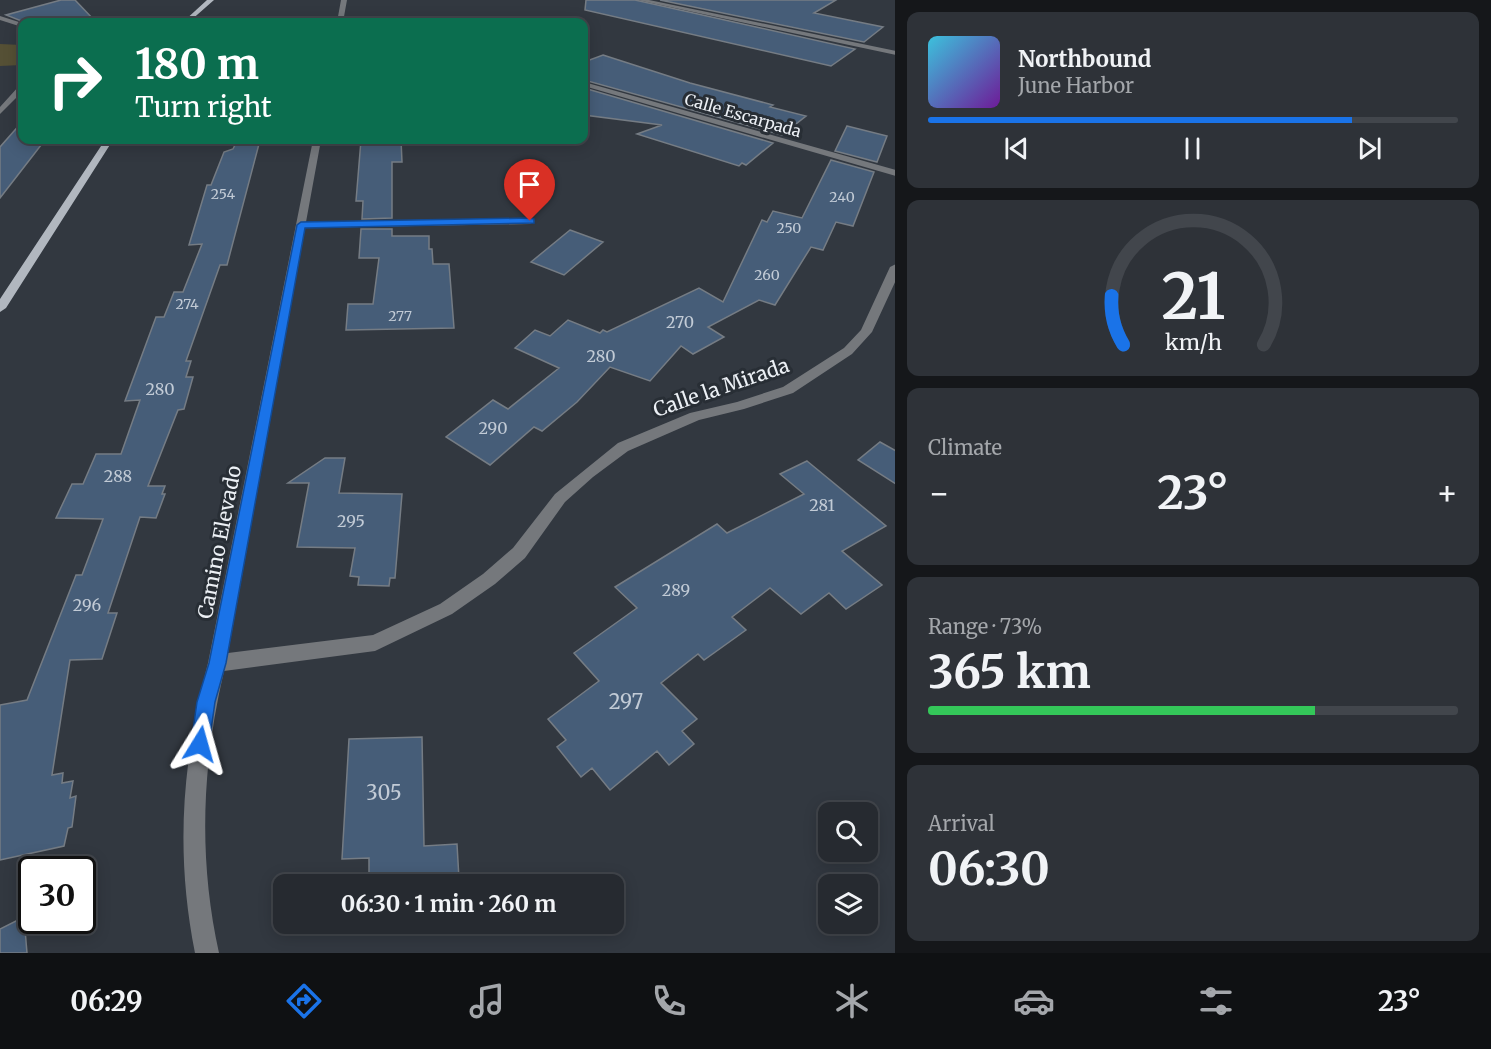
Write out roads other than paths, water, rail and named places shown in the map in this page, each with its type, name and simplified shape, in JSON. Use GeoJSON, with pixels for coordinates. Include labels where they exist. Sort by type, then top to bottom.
{"type":"FeatureCollection","features":[{"type":"Feature","properties":{"kind":"main road"},"geometry":{"type":"LineString","coordinates":[[191,18],[211,0]]}},
{"type":"Feature","properties":{"kind":"main road"},"geometry":{"type":"LineString","coordinates":[[0,308],[106,144]]}},
{"type":"Feature","properties":{"kind":"street"},"geometry":{"type":"LineString","coordinates":[[341,18],[344,0]]}},
{"type":"Feature","properties":{"kind":"street"},"geometry":{"type":"LineString","coordinates":[[640,0],[895,53]]}},
{"type":"Feature","properties":{"kind":"street"},"geometry":{"type":"LineString","coordinates":[[0,18],[18,24]]}},
{"type":"Feature","properties":{"kind":"street","name":"Calle Escarpada"},"geometry":{"type":"LineString","coordinates":[[588,85],[895,173]]}},
{"type":"Feature","properties":{"kind":"street"},"geometry":{"type":"LineString","coordinates":[[0,112],[18,92]]}},
{"type":"Feature","properties":{"kind":"street","name":"Camino Elevado"},"geometry":{"type":"LineString","coordinates":[[207,953],[194,874],[192,828],[194,787],[206,702],[217,663],[316,144]]}},
{"type":"Feature","properties":{"kind":"street"},"geometry":{"type":"LineString","coordinates":[[301,225],[530,221]]}},
{"type":"Feature","properties":{"kind":"street","name":"Calle la Mirada"},"geometry":{"type":"LineString","coordinates":[[217,663],[375,643],[446,609],[489,579],[519,553],[560,498],[588,473],[623,447],[695,416],[789,390],[848,351],[866,332],[895,269]]}}]}
